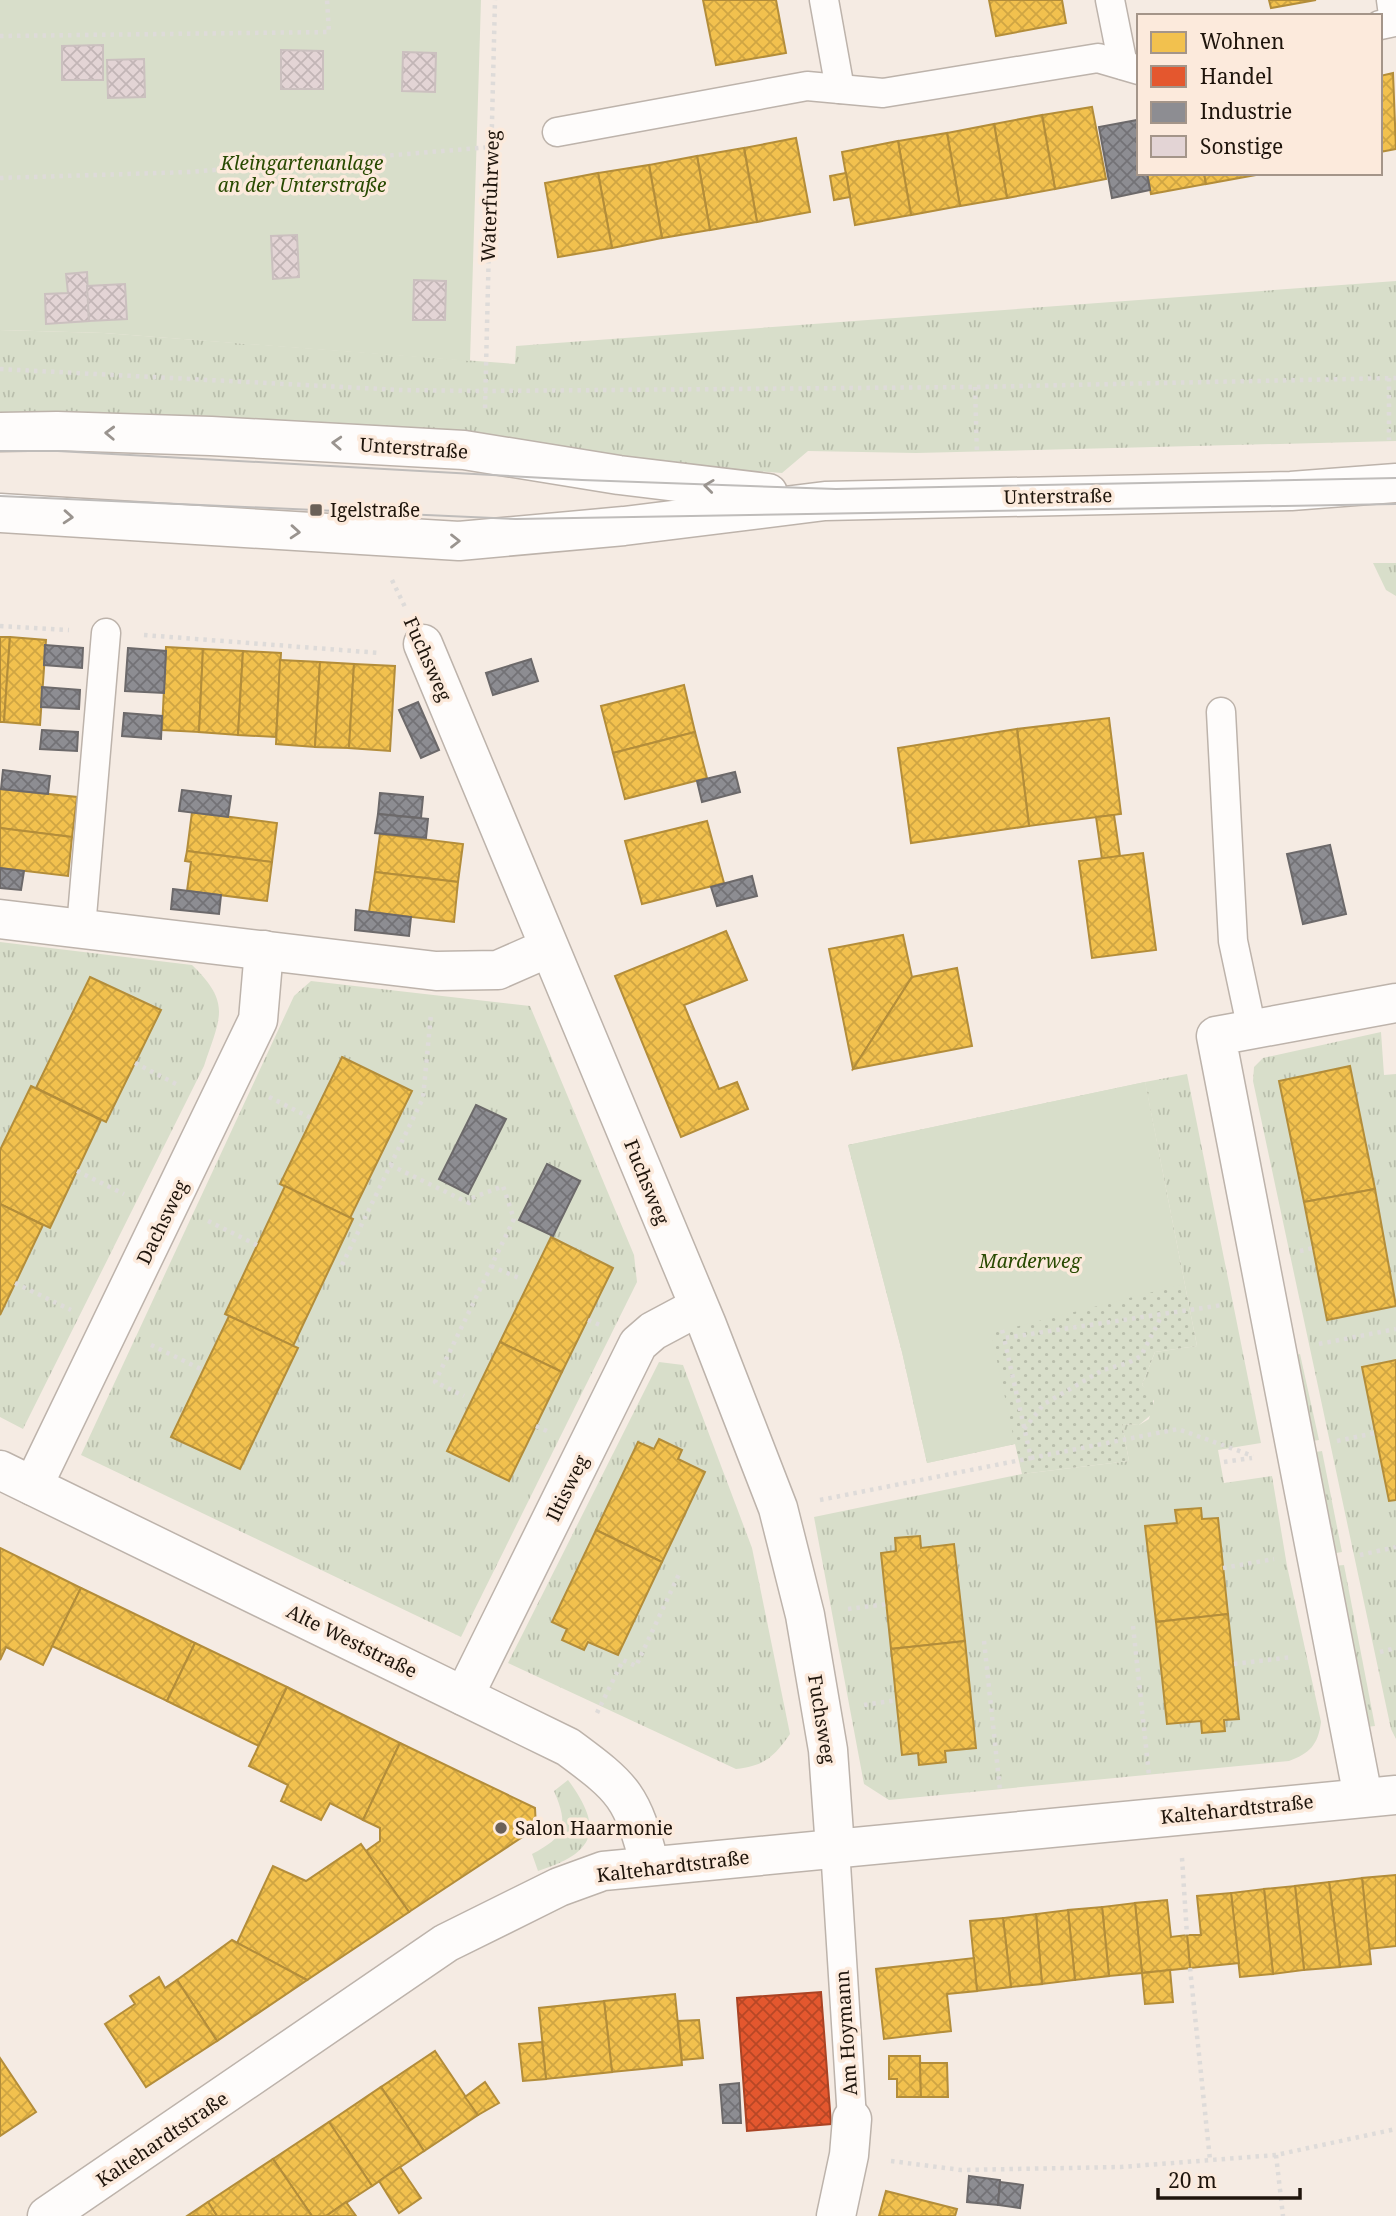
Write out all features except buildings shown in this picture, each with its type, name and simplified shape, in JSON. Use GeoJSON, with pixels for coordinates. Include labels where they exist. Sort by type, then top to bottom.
{"type":"FeatureCollection","features":[{"type":"Feature","properties":{"kind":"street","name":"Unterstraße"},"geometry":{"type":"LineString","coordinates":[[0,432],[57,431],[198,436],[464,450],[619,475],[825,501]]}},
{"type":"Feature","properties":{"kind":"street","name":"Unterstraße"},"geometry":{"type":"LineString","coordinates":[[0,513],[459,541],[624,526],[825,501],[1394,488]]}},
{"type":"Feature","properties":{"kind":"street","name":"Fuchsweg"},"geometry":{"type":"LineString","coordinates":[[423,644],[698,1307],[778,1508],[805,1615],[828,1750],[835,1848]]}},
{"type":"Feature","properties":{"kind":"street"},"geometry":{"type":"LineString","coordinates":[[0,919],[436,971],[498,970],[548,948]]}},
{"type":"Feature","properties":{"kind":"street","name":"Dachsweg"},"geometry":{"type":"LineString","coordinates":[[16,1478],[110,1327],[258,1020],[264,950]]}},
{"type":"Feature","properties":{"kind":"street"},"geometry":{"type":"LineString","coordinates":[[1379,1796],[1266,1297],[1216,1036],[1396,1003]]}},
{"type":"Feature","properties":{"kind":"street","name":"Iltisweg"},"geometry":{"type":"LineString","coordinates":[[464,1696],[638,1344],[653,1331],[698,1307]]}},
{"type":"Feature","properties":{"kind":"street","name":"Alte Weststraße"},"geometry":{"type":"LineString","coordinates":[[16,1478],[568,1746],[615,1781],[637,1820],[650,1866]]}},
{"type":"Feature","properties":{"kind":"street","name":"Kaltehardtstraße"},"geometry":{"type":"LineString","coordinates":[[47,2216],[446,1943],[570,1883],[603,1871],[1379,1796]]}},
{"type":"Feature","properties":{"kind":"street","name":"Am Hoymann"},"geometry":{"type":"LineString","coordinates":[[836,2216],[850,2137]]}},
{"type":"Feature","properties":{"kind":"lane"},"geometry":{"type":"LineString","coordinates":[[824,0],[840,89]]}},
{"type":"Feature","properties":{"kind":"lane"},"geometry":{"type":"LineString","coordinates":[[1110,0],[1131,68]]}},
{"type":"Feature","properties":{"kind":"lane"},"geometry":{"type":"LineString","coordinates":[[1382,25],[1394,22],[1391,0]]}},
{"type":"Feature","properties":{"kind":"lane"},"geometry":{"type":"LineString","coordinates":[[557,132],[807,86],[883,93],[1098,58],[1131,68]]}},
{"type":"Feature","properties":{"kind":"lane"},"geometry":{"type":"LineString","coordinates":[[81,928],[106,633]]}},
{"type":"Feature","properties":{"kind":"lane"},"geometry":{"type":"LineString","coordinates":[[1221,712],[1233,941],[1252,1030]]}},
{"type":"Feature","properties":{"kind":"lane","name":"Am Hoymann"},"geometry":{"type":"LineString","coordinates":[[835,1848],[850,2137]]}},
{"type":"Feature","properties":{"kind":"path"},"geometry":{"type":"LineString","coordinates":[[0,36],[329,32],[327,0]]}},
{"type":"Feature","properties":{"kind":"path","name":"Waterfuhrweg"},"geometry":{"type":"LineString","coordinates":[[484,391],[495,0]]}},
{"type":"Feature","properties":{"kind":"path"},"geometry":{"type":"LineString","coordinates":[[0,178],[190,172],[492,147]]}},
{"type":"Feature","properties":{"kind":"path"},"geometry":{"type":"LineString","coordinates":[[0,369],[400,390],[484,391],[975,387],[1396,378]]}},
{"type":"Feature","properties":{"kind":"path"},"geometry":{"type":"LineString","coordinates":[[1389,378],[1394,488]]}},
{"type":"Feature","properties":{"kind":"path"},"geometry":{"type":"LineString","coordinates":[[975,387],[978,498]]}},
{"type":"Feature","properties":{"kind":"path","name":"Fuchsweg"},"geometry":{"type":"LineString","coordinates":[[387,538],[385,566],[423,644]]}},
{"type":"Feature","properties":{"kind":"path"},"geometry":{"type":"LineString","coordinates":[[0,626],[392,653],[423,644]]}},
{"type":"Feature","properties":{"kind":"path"},"geometry":{"type":"LineString","coordinates":[[342,1265],[423,1098],[436,971]]}},
{"type":"Feature","properties":{"kind":"path"},"geometry":{"type":"LineString","coordinates":[[390,1166],[469,1203],[472,1198],[503,1186],[514,1219],[435,1382],[464,1396]]}},
{"type":"Feature","properties":{"kind":"path"},"geometry":{"type":"LineString","coordinates":[[77,1171],[257,1245]]}},
{"type":"Feature","properties":{"kind":"path"},"geometry":{"type":"LineString","coordinates":[[491,1266],[519,1278]]}},
{"type":"Feature","properties":{"kind":"path"},"geometry":{"type":"LineString","coordinates":[[15,1283],[203,1370]]}},
{"type":"Feature","properties":{"kind":"path"},"geometry":{"type":"LineString","coordinates":[[1004,1338],[1162,1316],[1266,1297]]}},
{"type":"Feature","properties":{"kind":"path"},"geometry":{"type":"LineString","coordinates":[[1024,1429],[1044,1404],[1103,1370],[1141,1356],[1162,1316]]}},
{"type":"Feature","properties":{"kind":"path"},"geometry":{"type":"LineString","coordinates":[[1316,1344],[1396,1329]]}},
{"type":"Feature","properties":{"kind":"path"},"geometry":{"type":"LineString","coordinates":[[1002,1330],[1031,1458]]}},
{"type":"Feature","properties":{"kind":"path"},"geometry":{"type":"LineString","coordinates":[[778,1508],[1178,1429],[1257,1457],[1224,1462]]}},
{"type":"Feature","properties":{"kind":"path"},"geometry":{"type":"LineString","coordinates":[[1326,1443],[1375,1433]]}},
{"type":"Feature","properties":{"kind":"path"},"geometry":{"type":"LineString","coordinates":[[1349,1558],[1396,1547]]}},
{"type":"Feature","properties":{"kind":"path"},"geometry":{"type":"LineString","coordinates":[[1223,1568],[1278,1558]]}},
{"type":"Feature","properties":{"kind":"path"},"geometry":{"type":"LineString","coordinates":[[596,1716],[623,1660],[636,1666],[680,1572]]}},
{"type":"Feature","properties":{"kind":"path"},"geometry":{"type":"LineString","coordinates":[[1133,1626],[1187,1936]]}},
{"type":"Feature","properties":{"kind":"path"},"geometry":{"type":"LineString","coordinates":[[984,1642],[1004,1832]]}},
{"type":"Feature","properties":{"kind":"path"},"geometry":{"type":"LineString","coordinates":[[1234,1664],[1298,1657]]}},
{"type":"Feature","properties":{"kind":"path"},"geometry":{"type":"LineString","coordinates":[[1191,1968],[1210,2160]]}},
{"type":"Feature","properties":{"kind":"path"},"geometry":{"type":"LineString","coordinates":[[850,2137],[961,2170],[1121,2167],[1276,2155],[1396,2129]]}},
{"type":"Feature","properties":{"kind":"path"},"geometry":{"type":"LineString","coordinates":[[1276,2155],[1283,2216]]}},
{"type":"Feature","properties":{"kind":"green space","name":"Kleingartenanlage an der Unterstraße"},"geometry":{"type":"Polygon","coordinates":[[[0,0],[481,0],[470,361],[104,333],[0,330],[0,0]]]}},
{"type":"Feature","properties":{"kind":"green space"},"geometry":{"type":"Polygon","coordinates":[[[1396,281],[1396,441],[916,453],[808,451],[782,473],[0,418],[0,330],[104,333],[515,364],[516,346],[1396,281]]]}},
{"type":"Feature","properties":{"kind":"green space"},"geometry":{"type":"Polygon","coordinates":[[[1373,563],[1396,563],[1396,596],[1386,590],[1373,563]]]}},
{"type":"Feature","properties":{"kind":"green space"},"geometry":{"type":"Polygon","coordinates":[[[0,942],[192,965],[213,990],[219,1012],[204,1066],[23,1429],[0,1417],[0,942]]]}},
{"type":"Feature","properties":{"kind":"green space"},"geometry":{"type":"Polygon","coordinates":[[[311,981],[530,1006],[634,1255],[637,1282],[461,1637],[81,1455],[294,996],[311,981]]]}},
{"type":"Feature","properties":{"kind":"green space"},"geometry":{"type":"Polygon","coordinates":[[[1381,1032],[1384,1075],[1396,1074],[1396,1739],[1391,1729],[1253,1081],[1254,1067],[1263,1058],[1381,1032]]]}},
{"type":"Feature","properties":{"kind":"green space"},"geometry":{"type":"Polygon","coordinates":[[[1187,1074],[1261,1443],[1218,1450],[1224,1483],[1272,1476],[1287,1566],[1321,1722],[1318,1737],[1308,1751],[1289,1761],[889,1800],[864,1784],[814,1517],[1022,1474],[1129,1461],[1122,1424],[1139,1425],[1149,1419],[1154,1401],[1142,1385],[1155,1352],[1197,1346],[1145,1082],[1187,1074]]]}},
{"type":"Feature","properties":{"kind":"green space","name":"Marderweg"},"geometry":{"type":"Polygon","coordinates":[[[1145,1082],[1197,1346],[1155,1352],[1142,1385],[1153,1396],[1153,1413],[1139,1425],[1122,1424],[1129,1461],[1022,1474],[1015,1444],[927,1463],[902,1352],[848,1145],[1145,1082]]]}},
{"type":"Feature","properties":{"kind":"green space","name":"Marderweg"},"geometry":{"type":"Polygon","coordinates":[[[1145,1082],[1184,1284],[991,1333],[1015,1444],[927,1463],[902,1352],[848,1145],[1145,1082]]]}},
{"type":"Feature","properties":{"kind":"green space"},"geometry":{"type":"Polygon","coordinates":[[[1300,1354],[1319,1440],[1307,1442],[1287,1358],[1300,1354]]]}},
{"type":"Feature","properties":{"kind":"green space"},"geometry":{"type":"Polygon","coordinates":[[[659,1362],[683,1365],[752,1548],[790,1734],[768,1759],[746,1767],[736,1769],[508,1663],[659,1362]]]}},
{"type":"Feature","properties":{"kind":"green space"},"geometry":{"type":"Polygon","coordinates":[[[1322,1451],[1342,1552],[1330,1554],[1309,1453],[1322,1451]]]}},
{"type":"Feature","properties":{"kind":"green space"},"geometry":{"type":"Polygon","coordinates":[[[1344,1565],[1375,1726],[1366,1727],[1333,1566],[1344,1565]]]}},
{"type":"Feature","properties":{"kind":"green space"},"geometry":{"type":"Polygon","coordinates":[[[568,1780],[587,1813],[590,1826],[588,1838],[572,1856],[538,1871],[532,1854],[551,1842],[561,1829],[562,1813],[554,1791],[568,1780]]]}},
{"type":"Feature","properties":{"kind":"tram line"},"geometry":{"type":"LineString","coordinates":[[0,451],[58,451],[582,480],[836,489],[1396,478]]}},
{"type":"Feature","properties":{"kind":"tram line"},"geometry":{"type":"LineString","coordinates":[[0,496],[516,519],[1396,504]]}},
{"type":"Feature","properties":{"kind":"place","name":"Igelstraße"},"geometry":{"type":"Point","coordinates":[316,510]}},
{"type":"Feature","properties":{"kind":"place","name":"Salon Haarmonie"},"geometry":{"type":"Point","coordinates":[501,1828]}}]}
